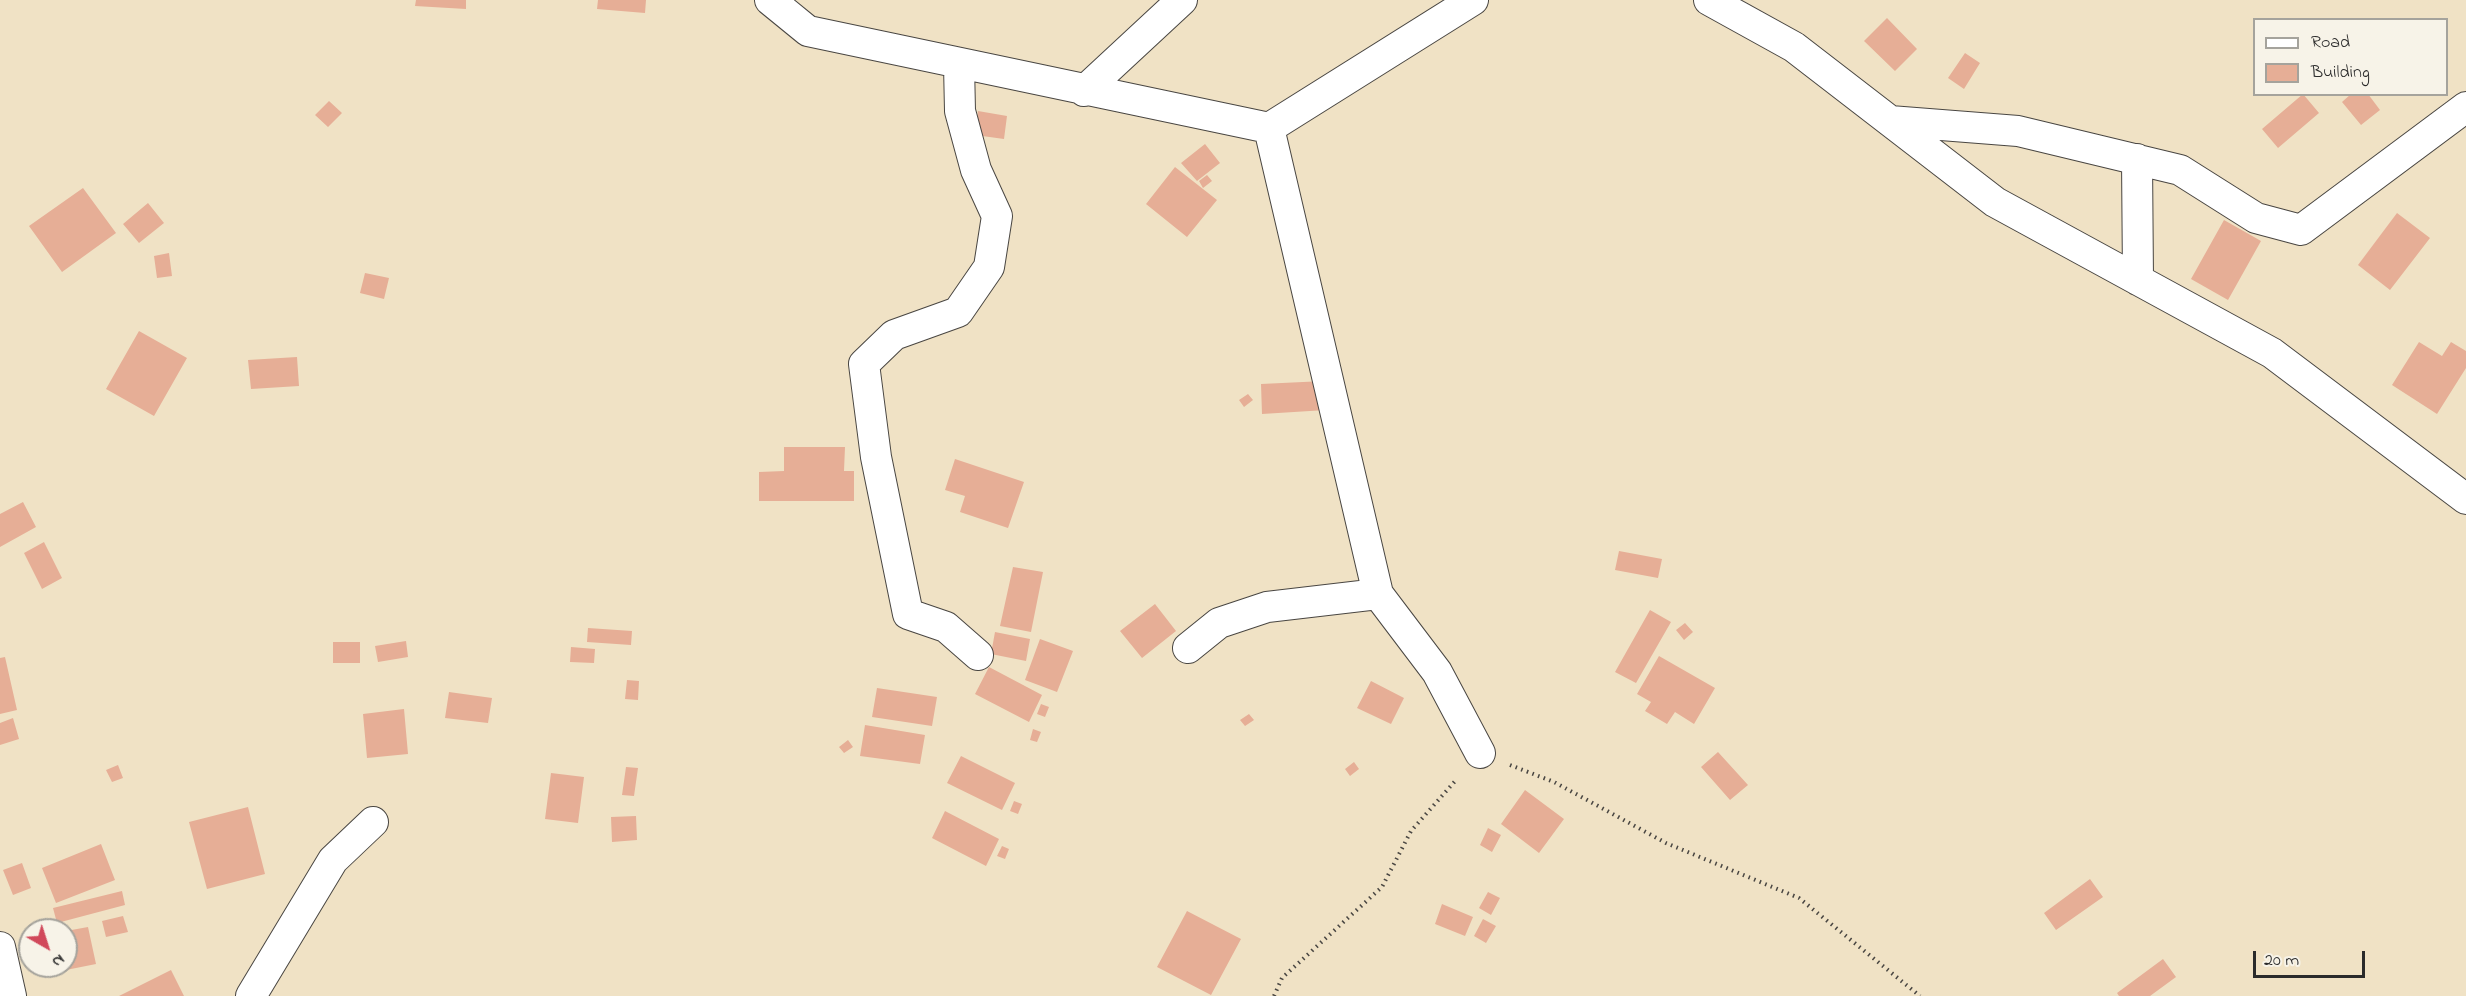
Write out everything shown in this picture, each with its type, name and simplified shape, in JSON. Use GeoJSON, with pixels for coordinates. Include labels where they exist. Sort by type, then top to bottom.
{"type":"FeatureCollection","features":[{"type":"Feature","properties":{"kind":"street"},"geometry":{"type":"LineString","coordinates":[[770,0],[808,31],[1084,91],[1269,128],[1473,0]]}},
{"type":"Feature","properties":{"kind":"street"},"geometry":{"type":"LineString","coordinates":[[1084,91],[1182,0]]}},
{"type":"Feature","properties":{"kind":"street"},"geometry":{"type":"LineString","coordinates":[[1709,0],[1794,47],[1995,202],[2272,353],[2466,499]]}},
{"type":"Feature","properties":{"kind":"street"},"geometry":{"type":"LineString","coordinates":[[959,64],[960,111],[976,170],[997,216],[989,267],[958,312],[894,335],[864,364],[876,457],[908,614],[946,627],[978,655]]}},
{"type":"Feature","properties":{"kind":"street"},"geometry":{"type":"LineString","coordinates":[[1890,121],[2018,131],[2180,170],[2256,218],[2301,230],[2466,107]]}},
{"type":"Feature","properties":{"kind":"street"},"geometry":{"type":"LineString","coordinates":[[1269,128],[1378,594],[1437,672],[1480,753]]}},
{"type":"Feature","properties":{"kind":"street"},"geometry":{"type":"LineString","coordinates":[[2137,159],[2138,280]]}},
{"type":"Feature","properties":{"kind":"street"},"geometry":{"type":"LineString","coordinates":[[1188,648],[1219,623],[1267,607],[1378,594]]}},
{"type":"Feature","properties":{"kind":"street"},"geometry":{"type":"LineString","coordinates":[[251,996],[333,860],[373,822]]}},
{"type":"Feature","properties":{"kind":"street"},"geometry":{"type":"LineString","coordinates":[[0,947],[11,996]]}},
{"type":"Feature","properties":{"kind":"path"},"geometry":{"type":"LineString","coordinates":[[1274,996],[1282,978],[1382,887],[1411,831],[1480,753],[1554,782],[1666,843],[1799,898],[1920,996]]}},
{"type":"Feature","properties":{"kind":"building"},"geometry":{"type":"Polygon","coordinates":[[[416,0],[466,0],[466,9],[415,6],[416,0]]]}},
{"type":"Feature","properties":{"kind":"building"},"geometry":{"type":"Polygon","coordinates":[[[598,0],[646,0],[645,13],[597,9],[598,0]]]}},
{"type":"Feature","properties":{"kind":"building"},"geometry":{"type":"Polygon","coordinates":[[[1887,18],[1917,49],[1895,71],[1864,41],[1887,18]]]}},
{"type":"Feature","properties":{"kind":"building"},"geometry":{"type":"Polygon","coordinates":[[[1965,53],[1980,63],[1964,89],[1948,78],[1965,53]]]}},
{"type":"Feature","properties":{"kind":"building"},"geometry":{"type":"Polygon","coordinates":[[[2301,96],[2305,96],[2319,113],[2278,148],[2262,129],[2301,96]]]}},
{"type":"Feature","properties":{"kind":"building"},"geometry":{"type":"Polygon","coordinates":[[[2349,96],[2370,96],[2380,110],[2361,125],[2342,102],[2349,96]]]}},
{"type":"Feature","properties":{"kind":"building"},"geometry":{"type":"Polygon","coordinates":[[[329,101],[342,113],[328,127],[315,115],[329,101]]]}},
{"type":"Feature","properties":{"kind":"building"},"geometry":{"type":"Polygon","coordinates":[[[978,111],[1007,116],[1004,139],[975,135],[978,111]]]}},
{"type":"Feature","properties":{"kind":"building"},"geometry":{"type":"Polygon","coordinates":[[[1205,144],[1220,163],[1197,181],[1181,163],[1205,144]]]}},
{"type":"Feature","properties":{"kind":"building"},"geometry":{"type":"Polygon","coordinates":[[[1175,167],[1217,200],[1187,237],[1146,204],[1175,167]]]}},
{"type":"Feature","properties":{"kind":"building"},"geometry":{"type":"Polygon","coordinates":[[[1207,175],[1212,181],[1203,188],[1199,181],[1207,175]]]}},
{"type":"Feature","properties":{"kind":"building"},"geometry":{"type":"Polygon","coordinates":[[[83,188],[116,233],[62,272],[29,226],[83,188]]]}},
{"type":"Feature","properties":{"kind":"building"},"geometry":{"type":"Polygon","coordinates":[[[148,203],[164,223],[139,243],[123,224],[148,203]]]}},
{"type":"Feature","properties":{"kind":"building"},"geometry":{"type":"Polygon","coordinates":[[[2397,213],[2430,238],[2390,290],[2358,265],[2397,213]]]}},
{"type":"Feature","properties":{"kind":"building"},"geometry":{"type":"Polygon","coordinates":[[[2224,220],[2261,241],[2228,300],[2191,279],[2224,220]]]}},
{"type":"Feature","properties":{"kind":"building"},"geometry":{"type":"Polygon","coordinates":[[[169,253],[172,276],[157,278],[154,256],[169,253]]]}},
{"type":"Feature","properties":{"kind":"building"},"geometry":{"type":"Polygon","coordinates":[[[365,273],[389,278],[384,299],[360,293],[365,273]]]}},
{"type":"Feature","properties":{"kind":"building"},"geometry":{"type":"Polygon","coordinates":[[[139,331],[187,358],[154,416],[106,389],[139,331]]]}},
{"type":"Feature","properties":{"kind":"building"},"geometry":{"type":"Polygon","coordinates":[[[2419,342],[2442,356],[2451,342],[2466,351],[2466,368],[2437,414],[2392,385],[2419,342]]]}},
{"type":"Feature","properties":{"kind":"building"},"geometry":{"type":"Polygon","coordinates":[[[297,357],[299,386],[251,389],[248,360],[297,357]]]}},
{"type":"Feature","properties":{"kind":"building"},"geometry":{"type":"Polygon","coordinates":[[[1324,381],[1326,410],[1262,414],[1261,384],[1324,381]]]}},
{"type":"Feature","properties":{"kind":"building"},"geometry":{"type":"Polygon","coordinates":[[[1248,394],[1253,400],[1244,407],[1239,400],[1248,394]]]}},
{"type":"Feature","properties":{"kind":"building"},"geometry":{"type":"Polygon","coordinates":[[[784,447],[845,447],[844,471],[854,471],[854,501],[759,501],[759,472],[784,471],[784,447]]]}},
{"type":"Feature","properties":{"kind":"building"},"geometry":{"type":"Polygon","coordinates":[[[955,459],[1024,482],[1008,528],[960,512],[965,496],[945,490],[955,459]]]}},
{"type":"Feature","properties":{"kind":"building"},"geometry":{"type":"Polygon","coordinates":[[[23,502],[36,527],[0,547],[0,514],[23,502]]]}},
{"type":"Feature","properties":{"kind":"building"},"geometry":{"type":"Polygon","coordinates":[[[44,542],[62,578],[42,589],[24,553],[44,542]]]}},
{"type":"Feature","properties":{"kind":"building"},"geometry":{"type":"Polygon","coordinates":[[[1619,551],[1662,559],[1658,578],[1615,570],[1619,551]]]}},
{"type":"Feature","properties":{"kind":"building"},"geometry":{"type":"Polygon","coordinates":[[[1013,567],[1043,572],[1031,632],[1000,626],[1013,567]]]}},
{"type":"Feature","properties":{"kind":"building"},"geometry":{"type":"Polygon","coordinates":[[[1155,604],[1176,631],[1142,658],[1120,631],[1155,604]]]}},
{"type":"Feature","properties":{"kind":"building"},"geometry":{"type":"Polygon","coordinates":[[[1650,610],[1671,622],[1636,683],[1615,672],[1650,610]]]}},
{"type":"Feature","properties":{"kind":"building"},"geometry":{"type":"Polygon","coordinates":[[[1685,623],[1693,632],[1684,640],[1676,630],[1685,623]]]}},
{"type":"Feature","properties":{"kind":"building"},"geometry":{"type":"Polygon","coordinates":[[[588,628],[632,631],[631,645],[587,642],[588,628]]]}},
{"type":"Feature","properties":{"kind":"building"},"geometry":{"type":"Polygon","coordinates":[[[995,632],[1030,639],[1026,661],[991,654],[995,632]]]}},
{"type":"Feature","properties":{"kind":"building"},"geometry":{"type":"Polygon","coordinates":[[[1040,639],[1073,651],[1057,692],[1025,680],[1040,639]]]}},
{"type":"Feature","properties":{"kind":"building"},"geometry":{"type":"Polygon","coordinates":[[[406,641],[408,657],[378,662],[375,646],[406,641]]]}},
{"type":"Feature","properties":{"kind":"building"},"geometry":{"type":"Polygon","coordinates":[[[333,642],[360,642],[360,663],[333,663],[333,642]]]}},
{"type":"Feature","properties":{"kind":"building"},"geometry":{"type":"Polygon","coordinates":[[[571,647],[595,649],[594,663],[570,662],[571,647]]]}},
{"type":"Feature","properties":{"kind":"building"},"geometry":{"type":"Polygon","coordinates":[[[1659,656],[1715,688],[1694,724],[1675,712],[1667,724],[1645,711],[1651,702],[1637,694],[1659,656]]]}},
{"type":"Feature","properties":{"kind":"building"},"geometry":{"type":"Polygon","coordinates":[[[5,657],[17,710],[0,714],[0,658],[5,657]]]}},
{"type":"Feature","properties":{"kind":"building"},"geometry":{"type":"Polygon","coordinates":[[[989,667],[1042,695],[1029,722],[975,694],[989,667]]]}},
{"type":"Feature","properties":{"kind":"building"},"geometry":{"type":"Polygon","coordinates":[[[627,680],[639,681],[638,700],[625,699],[627,680]]]}},
{"type":"Feature","properties":{"kind":"building"},"geometry":{"type":"Polygon","coordinates":[[[1371,681],[1404,698],[1391,724],[1357,708],[1371,681]]]}},
{"type":"Feature","properties":{"kind":"building"},"geometry":{"type":"Polygon","coordinates":[[[877,688],[937,697],[932,726],[872,717],[877,688]]]}},
{"type":"Feature","properties":{"kind":"building"},"geometry":{"type":"Polygon","coordinates":[[[449,692],[492,698],[488,723],[445,718],[449,692]]]}},
{"type":"Feature","properties":{"kind":"building"},"geometry":{"type":"Polygon","coordinates":[[[1041,704],[1049,707],[1045,717],[1037,714],[1041,704]]]}},
{"type":"Feature","properties":{"kind":"building"},"geometry":{"type":"Polygon","coordinates":[[[404,709],[408,754],[367,758],[363,714],[404,709]]]}},
{"type":"Feature","properties":{"kind":"building"},"geometry":{"type":"Polygon","coordinates":[[[1249,714],[1254,720],[1245,726],[1240,720],[1249,714]]]}},
{"type":"Feature","properties":{"kind":"building"},"geometry":{"type":"Polygon","coordinates":[[[13,718],[19,739],[0,745],[0,723],[13,718]]]}},
{"type":"Feature","properties":{"kind":"building"},"geometry":{"type":"Polygon","coordinates":[[[865,725],[925,735],[920,764],[860,756],[865,725]]]}},
{"type":"Feature","properties":{"kind":"building"},"geometry":{"type":"Polygon","coordinates":[[[1033,729],[1041,732],[1037,742],[1030,740],[1033,729]]]}},
{"type":"Feature","properties":{"kind":"building"},"geometry":{"type":"Polygon","coordinates":[[[848,740],[853,747],[844,753],[839,747],[848,740]]]}},
{"type":"Feature","properties":{"kind":"building"},"geometry":{"type":"Polygon","coordinates":[[[1718,752],[1748,785],[1730,800],[1701,767],[1718,752]]]}},
{"type":"Feature","properties":{"kind":"building"},"geometry":{"type":"Polygon","coordinates":[[[961,756],[1015,783],[1002,810],[947,783],[961,756]]]}},
{"type":"Feature","properties":{"kind":"building"},"geometry":{"type":"Polygon","coordinates":[[[1354,762],[1359,769],[1350,776],[1345,769],[1354,762]]]}},
{"type":"Feature","properties":{"kind":"building"},"geometry":{"type":"Polygon","coordinates":[[[118,765],[123,778],[112,782],[106,770],[118,765]]]}},
{"type":"Feature","properties":{"kind":"building"},"geometry":{"type":"Polygon","coordinates":[[[626,767],[638,768],[634,796],[622,795],[626,767]]]}},
{"type":"Feature","properties":{"kind":"building"},"geometry":{"type":"Polygon","coordinates":[[[551,773],[584,777],[578,823],[545,819],[551,773]]]}},
{"type":"Feature","properties":{"kind":"building"},"geometry":{"type":"Polygon","coordinates":[[[1525,790],[1564,819],[1539,853],[1501,824],[1525,790]]]}},
{"type":"Feature","properties":{"kind":"building"},"geometry":{"type":"Polygon","coordinates":[[[1014,801],[1022,804],[1018,814],[1010,811],[1014,801]]]}},
{"type":"Feature","properties":{"kind":"building"},"geometry":{"type":"Polygon","coordinates":[[[248,807],[265,874],[207,889],[189,822],[248,807]]]}},
{"type":"Feature","properties":{"kind":"building"},"geometry":{"type":"Polygon","coordinates":[[[945,811],[999,839],[986,866],[932,838],[945,811]]]}},
{"type":"Feature","properties":{"kind":"building"},"geometry":{"type":"Polygon","coordinates":[[[636,816],[637,840],[612,842],[611,817],[636,816]]]}},
{"type":"Feature","properties":{"kind":"building"},"geometry":{"type":"Polygon","coordinates":[[[1488,828],[1501,835],[1492,852],[1480,845],[1488,828]]]}},
{"type":"Feature","properties":{"kind":"building"},"geometry":{"type":"Polygon","coordinates":[[[101,844],[115,880],[56,903],[42,868],[101,844]]]}},
{"type":"Feature","properties":{"kind":"building"},"geometry":{"type":"Polygon","coordinates":[[[1002,846],[1009,849],[1005,859],[997,856],[1002,846]]]}},
{"type":"Feature","properties":{"kind":"building"},"geometry":{"type":"Polygon","coordinates":[[[22,863],[31,888],[13,895],[3,870],[22,863]]]}},
{"type":"Feature","properties":{"kind":"building"},"geometry":{"type":"Polygon","coordinates":[[[2090,879],[2103,897],[2056,930],[2044,913],[2090,879]]]}},
{"type":"Feature","properties":{"kind":"building"},"geometry":{"type":"Polygon","coordinates":[[[122,891],[125,905],[76,918],[56,918],[53,908],[122,891]]]}},
{"type":"Feature","properties":{"kind":"building"},"geometry":{"type":"Polygon","coordinates":[[[1488,892],[1500,898],[1491,915],[1479,908],[1488,892]]]}},
{"type":"Feature","properties":{"kind":"building"},"geometry":{"type":"Polygon","coordinates":[[[1442,904],[1473,917],[1465,936],[1435,924],[1442,904]]]}},
{"type":"Feature","properties":{"kind":"building"},"geometry":{"type":"Polygon","coordinates":[[[1187,911],[1241,939],[1211,995],[1157,967],[1187,911]]]}},
{"type":"Feature","properties":{"kind":"building"},"geometry":{"type":"Polygon","coordinates":[[[123,916],[128,932],[106,937],[102,921],[123,916]]]}},
{"type":"Feature","properties":{"kind":"building"},"geometry":{"type":"Polygon","coordinates":[[[1483,919],[1496,926],[1486,943],[1474,936],[1483,919]]]}},
{"type":"Feature","properties":{"kind":"building"},"geometry":{"type":"Polygon","coordinates":[[[88,927],[96,964],[78,968],[78,929],[88,927]]]}},
{"type":"Feature","properties":{"kind":"building"},"geometry":{"type":"Polygon","coordinates":[[[2163,959],[2176,977],[2150,996],[2119,996],[2117,993],[2163,959]]]}},
{"type":"Feature","properties":{"kind":"building"},"geometry":{"type":"Polygon","coordinates":[[[171,970],[184,996],[119,996],[171,970]]]}}]}
